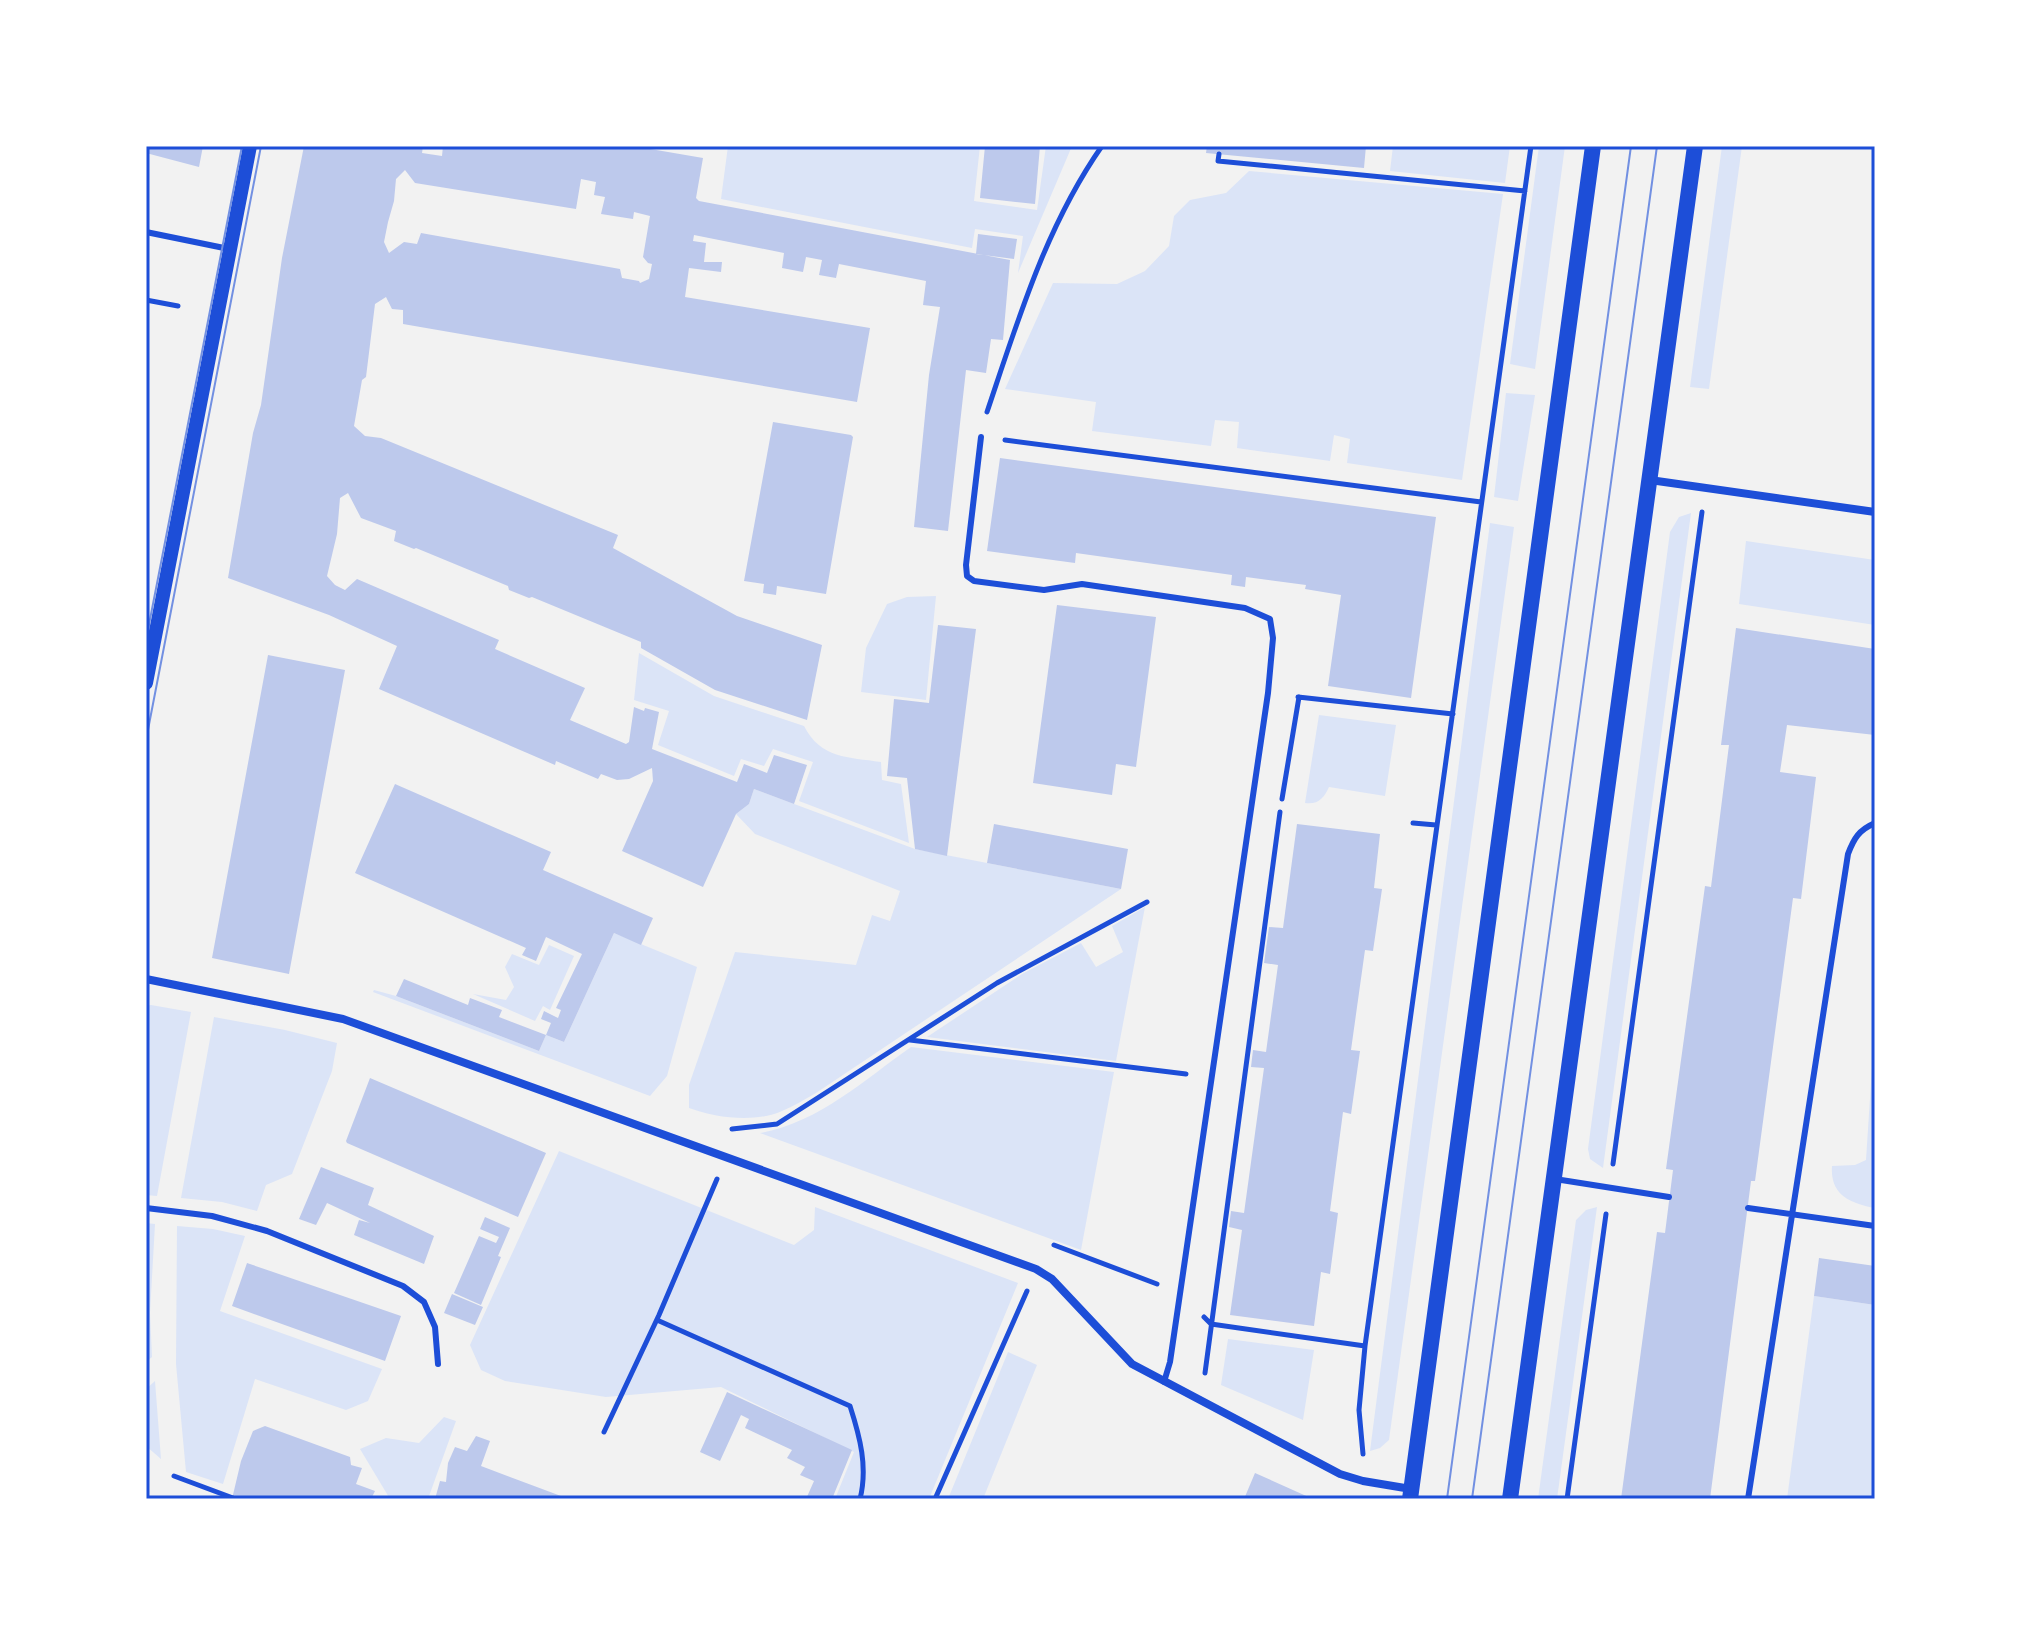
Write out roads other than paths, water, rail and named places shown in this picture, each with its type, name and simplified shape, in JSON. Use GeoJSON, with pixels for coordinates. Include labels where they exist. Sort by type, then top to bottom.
{"type":"FeatureCollection","features":[{"type":"Feature","properties":{"kind":"main road"},"geometry":{"type":"LineString","coordinates":[[1411,1494],[1593,146]]}},
{"type":"Feature","properties":{"kind":"main road"},"geometry":{"type":"LineString","coordinates":[[1510,1499],[1695,146]]}},
{"type":"Feature","properties":{"kind":"street"},"geometry":{"type":"LineString","coordinates":[[146,683],[250,146]]}},
{"type":"Feature","properties":{"kind":"street"},"geometry":{"type":"LineString","coordinates":[[1650,480],[1875,512]]}},
{"type":"Feature","properties":{"kind":"street"},"geometry":{"type":"LineString","coordinates":[[146,979],[343,1019],[1036,1269],[1052,1279],[1132,1364],[1340,1474],[1411,1494]]}},
{"type":"Feature","properties":{"kind":"lane"},"geometry":{"type":"LineString","coordinates":[[146,232],[230,249]]}},
{"type":"Feature","properties":{"kind":"lane"},"geometry":{"type":"LineString","coordinates":[[981,437],[967,576],[974,581],[1044,590],[1082,584],[1245,608],[1270,619],[1273,638],[1268,693],[1170,1362],[1164,1382]]}},
{"type":"Feature","properties":{"kind":"lane"},"geometry":{"type":"LineString","coordinates":[[1748,1499],[1848,854],[1854,837],[1875,823]]}},
{"type":"Feature","properties":{"kind":"lane"},"geometry":{"type":"LineString","coordinates":[[1554,1179],[1669,1197]]}},
{"type":"Feature","properties":{"kind":"lane"},"geometry":{"type":"LineString","coordinates":[[146,1208],[212,1216],[267,1231],[403,1286],[424,1302],[435,1327],[438,1364]]}},
{"type":"Feature","properties":{"kind":"lane"},"geometry":{"type":"LineString","coordinates":[[1748,1208],[1875,1226]]}},
{"type":"Feature","properties":{"kind":"tram line"},"geometry":{"type":"LineString","coordinates":[[146,640],[242,146]]}},
{"type":"Feature","properties":{"kind":"tram line"},"geometry":{"type":"LineString","coordinates":[[146,740],[261,146]]}},
{"type":"Feature","properties":{"kind":"tram line"},"geometry":{"type":"LineString","coordinates":[[1447,1499],[1631,146]]}},
{"type":"Feature","properties":{"kind":"tram line"},"geometry":{"type":"LineString","coordinates":[[1472,1499],[1657,146]]}}]}
